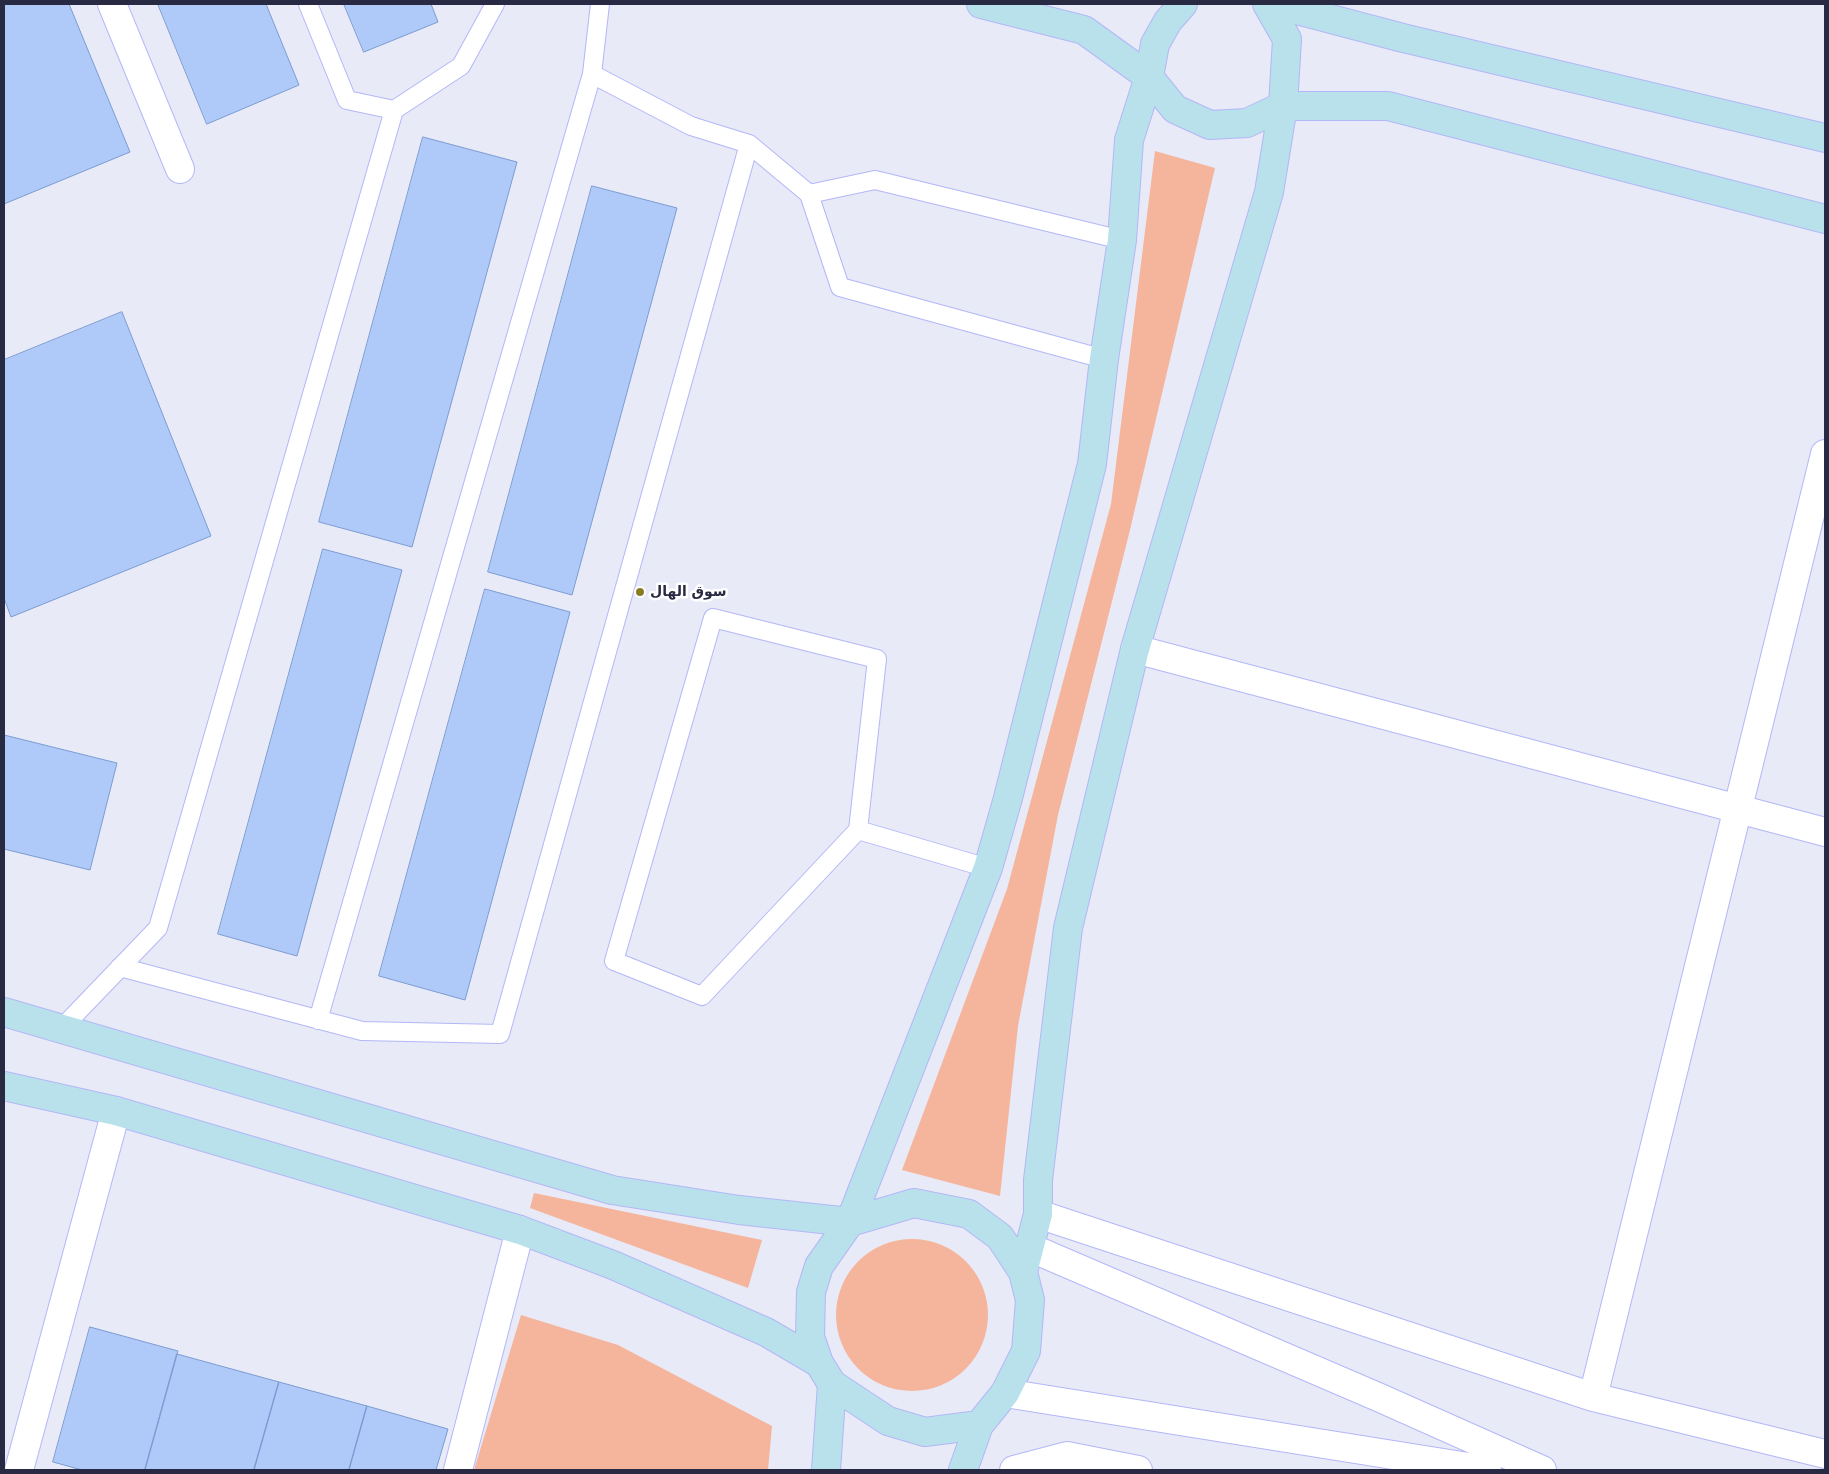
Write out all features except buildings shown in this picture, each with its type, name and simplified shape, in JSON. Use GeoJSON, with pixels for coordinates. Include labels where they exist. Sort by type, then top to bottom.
{"type":"FeatureCollection","features":[{"type":"Feature","properties":{"kind":"main road"},"geometry":{"type":"LineString","coordinates":[[982,4],[1084,30],[1149,77],[1175,109],[1210,125],[1247,124],[1283,106],[1388,106],[1825,219]]}},
{"type":"Feature","properties":{"kind":"main road"},"geometry":{"type":"LineString","coordinates":[[826,1470],[826,1373],[810,1337],[811,1292],[819,1266],[850,1222],[988,868],[1008,798],[1092,464],[1104,359],[1122,240],[1129,140],[1149,77],[1155,44],[1168,21],[1183,4]]}},
{"type":"Feature","properties":{"kind":"main road"},"geometry":{"type":"LineString","coordinates":[[963,1470],[979,1425],[1005,1393],[1026,1351],[1030,1300],[1027,1260],[1038,1214],[1038,1180],[1068,928],[1135,648],[1269,192],[1283,106],[1287,39],[1267,4]]}},
{"type":"Feature","properties":{"kind":"main road"},"geometry":{"type":"LineString","coordinates":[[1274,4],[1403,38],[1825,138]]}},
{"type":"Feature","properties":{"kind":"main road"},"geometry":{"type":"LineString","coordinates":[[4,1012],[612,1190],[739,1210],[850,1222],[914,1203],[968,1214],[1000,1237],[1027,1260]]}},
{"type":"Feature","properties":{"kind":"main road"},"geometry":{"type":"LineString","coordinates":[[4,1086],[116,1111],[520,1230],[613,1265],[757,1328],[826,1373],[888,1421],[924,1432],[979,1425]]}},
{"type":"Feature","properties":{"kind":"street"},"geometry":{"type":"LineString","coordinates":[[112,4],[180,169]]}},
{"type":"Feature","properties":{"kind":"street"},"geometry":{"type":"LineString","coordinates":[[1593,1397],[1825,454]]}},
{"type":"Feature","properties":{"kind":"street"},"geometry":{"type":"LineString","coordinates":[[1135,648],[1825,832]]}},
{"type":"Feature","properties":{"kind":"street"},"geometry":{"type":"LineString","coordinates":[[19,1470],[116,1111]]}},
{"type":"Feature","properties":{"kind":"street"},"geometry":{"type":"LineString","coordinates":[[1038,1214],[1593,1397],[1825,1454]]}},
{"type":"Feature","properties":{"kind":"street"},"geometry":{"type":"LineString","coordinates":[[458,1470],[520,1230]]}},
{"type":"Feature","properties":{"kind":"street"},"geometry":{"type":"LineString","coordinates":[[1027,1260],[1378,1397],[1542,1470]]}},
{"type":"Feature","properties":{"kind":"street"},"geometry":{"type":"LineString","coordinates":[[1005,1393],[1486,1470]]}},
{"type":"Feature","properties":{"kind":"street"},"geometry":{"type":"LineString","coordinates":[[1014,1470],[1067,1456],[1138,1470]]}},
{"type":"Feature","properties":{"kind":"street"},"geometry":{"type":"LineString","coordinates":[[4,1468],[15,1470]]}},
{"type":"Feature","properties":{"kind":"lane"},"geometry":{"type":"LineString","coordinates":[[308,4],[347,100],[394,110]]}},
{"type":"Feature","properties":{"kind":"lane"},"geometry":{"type":"LineString","coordinates":[[318,1020],[592,74],[600,4]]}},
{"type":"Feature","properties":{"kind":"lane"},"geometry":{"type":"LineString","coordinates":[[61,1028],[158,928],[394,110],[461,66],[489,8]]}},
{"type":"Feature","properties":{"kind":"lane"},"geometry":{"type":"LineString","coordinates":[[592,74],[691,126],[749,144],[809,194],[840,287],[1104,359]]}},
{"type":"Feature","properties":{"kind":"lane"},"geometry":{"type":"LineString","coordinates":[[120,968],[362,1032],[500,1034],[749,144]]}},
{"type":"Feature","properties":{"kind":"lane"},"geometry":{"type":"LineString","coordinates":[[809,194],[875,180],[1122,240]]}},
{"type":"Feature","properties":{"kind":"lane"},"geometry":{"type":"LineString","coordinates":[[713,618],[877,659],[858,830],[702,996],[614,961],[713,618]]}},
{"type":"Feature","properties":{"kind":"lane"},"geometry":{"type":"LineString","coordinates":[[858,830],[988,868]]}},
{"type":"Feature","properties":{"kind":"shaded area"},"geometry":{"type":"Polygon","coordinates":[[[1155,151],[1215,168],[1129,534],[1058,815],[1018,1026],[1000,1196],[902,1170],[1007,889],[1111,504],[1155,151]]]}},
{"type":"Feature","properties":{"kind":"shaded area"},"geometry":{"type":"Polygon","coordinates":[[[534,1193],[762,1240],[748,1288],[530,1208],[534,1193]]]}},
{"type":"Feature","properties":{"kind":"shaded area"},"geometry":{"type":"Polygon","coordinates":[[[912,1239],[927,1240],[941,1245],[966,1261],[982,1286],[987,1300],[987,1330],[982,1344],[966,1369],[941,1385],[927,1390],[912,1391],[897,1390],[883,1385],[858,1369],[842,1344],[837,1330],[836,1315],[837,1300],[842,1286],[858,1261],[883,1245],[897,1240],[912,1239]]]}},
{"type":"Feature","properties":{"kind":"shaded area"},"geometry":{"type":"Polygon","coordinates":[[[521,1315],[618,1345],[772,1426],[768,1470],[474,1470],[521,1315]]]}},
{"type":"Feature","properties":{"kind":"place","name":"سوق الهال"},"geometry":{"type":"Point","coordinates":[640,592]}}]}
